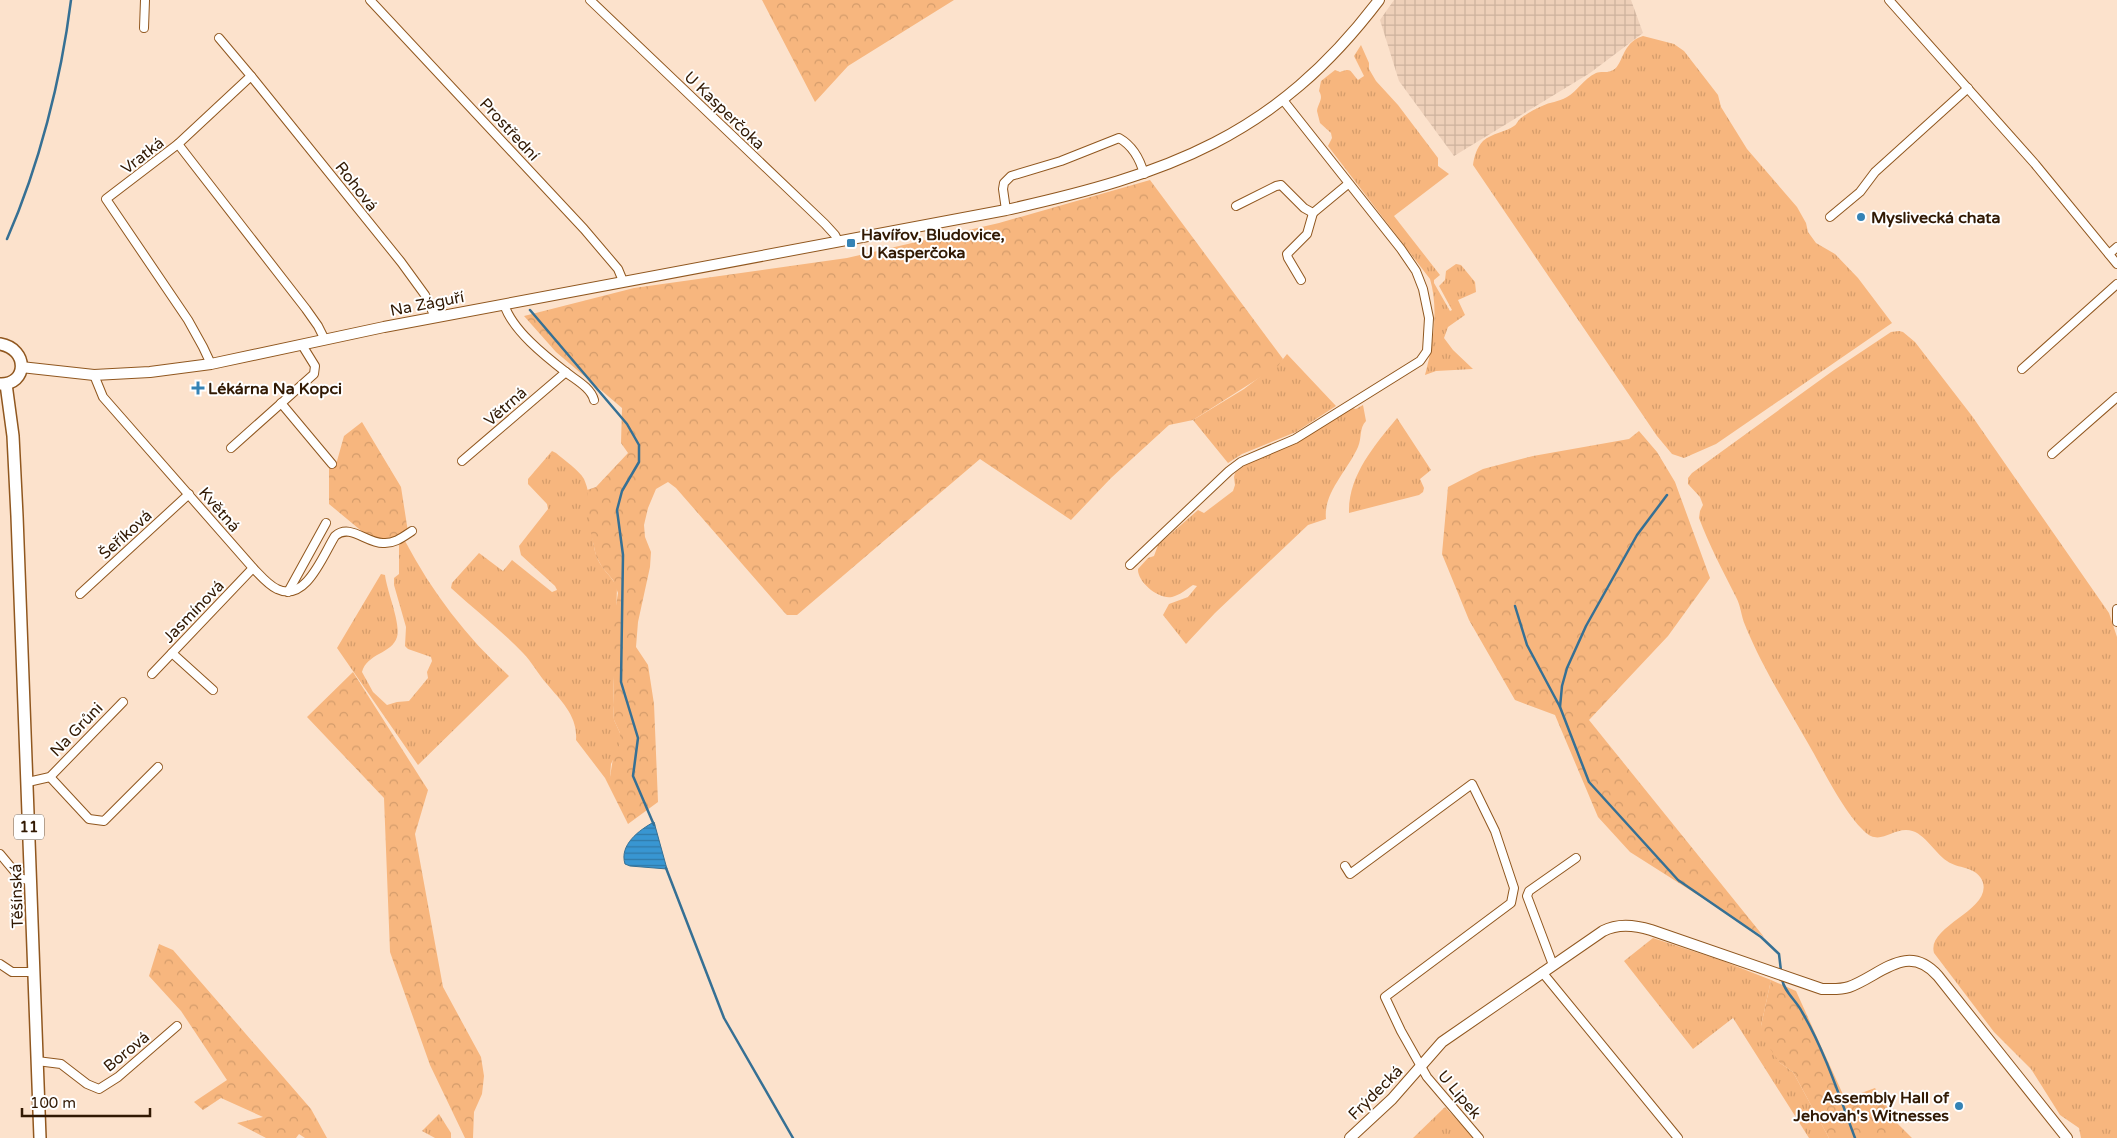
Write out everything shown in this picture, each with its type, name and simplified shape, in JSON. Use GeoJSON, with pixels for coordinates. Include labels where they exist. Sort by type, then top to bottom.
{"type":"FeatureCollection","features":[{"type":"Feature","properties":{"kind":"main road"},"geometry":{"type":"LineString","coordinates":[[0,344],[9,346],[16,351],[20,358],[21,368]]}},
{"type":"Feature","properties":{"kind":"main road","name":"Těšínská"},"geometry":{"type":"LineString","coordinates":[[21,368],[18,376],[3,384],[13,436],[28,782],[40,1138]]}},
{"type":"Feature","properties":{"kind":"street"},"geometry":{"type":"LineString","coordinates":[[144,28],[145,0]]}},
{"type":"Feature","properties":{"kind":"street","name":"Prostřední"},"geometry":{"type":"LineString","coordinates":[[370,0],[584,229],[618,269],[624,281]]}},
{"type":"Feature","properties":{"kind":"street","name":"U Kasperčoka"},"geometry":{"type":"LineString","coordinates":[[590,0],[825,224],[838,241]]}},
{"type":"Feature","properties":{"kind":"street","name":"Na Záguří"},"geometry":{"type":"LineString","coordinates":[[21,368],[94,375],[140,373],[211,364],[435,317],[1006,210],[1066,197],[1144,174],[1201,151],[1224,139],[1283,100],[1329,59],[1379,0]]}},
{"type":"Feature","properties":{"kind":"street"},"geometry":{"type":"LineString","coordinates":[[1890,0],[1917,33],[2035,164],[2117,264]]}},
{"type":"Feature","properties":{"kind":"street","name":"Rohová"},"geometry":{"type":"LineString","coordinates":[[220,38],[401,262],[425,295],[435,317]]}},
{"type":"Feature","properties":{"kind":"street"},"geometry":{"type":"LineString","coordinates":[[178,144],[251,76]]}},
{"type":"Feature","properties":{"kind":"street"},"geometry":{"type":"LineString","coordinates":[[1830,217],[1860,192],[1875,172],[1968,88]]}},
{"type":"Feature","properties":{"kind":"street"},"geometry":{"type":"LineString","coordinates":[[1130,565],[1229,471],[1241,462],[1295,439],[1420,361],[1427,351],[1429,318],[1424,289],[1416,272],[1401,250],[1283,100]]}},
{"type":"Feature","properties":{"kind":"street"},"geometry":{"type":"LineString","coordinates":[[1006,210],[1003,189],[1004,183],[1011,176],[1061,161],[1119,138],[1128,143],[1135,152],[1144,174]]}},
{"type":"Feature","properties":{"kind":"street","name":"Vratká"},"geometry":{"type":"LineString","coordinates":[[211,364],[188,320],[106,199],[178,144],[306,309],[325,340]]}},
{"type":"Feature","properties":{"kind":"street"},"geometry":{"type":"LineString","coordinates":[[1302,280],[1287,254],[1307,234],[1313,213],[1348,184]]}},
{"type":"Feature","properties":{"kind":"street"},"geometry":{"type":"LineString","coordinates":[[1236,206],[1276,186],[1281,186],[1304,208],[1313,213]]}},
{"type":"Feature","properties":{"kind":"street"},"geometry":{"type":"LineString","coordinates":[[2109,254],[2117,247]]}},
{"type":"Feature","properties":{"kind":"street"},"geometry":{"type":"LineString","coordinates":[[2022,369],[2117,284]]}},
{"type":"Feature","properties":{"kind":"street"},"geometry":{"type":"LineString","coordinates":[[504,304],[516,327],[582,384],[593,396],[594,400]]}},
{"type":"Feature","properties":{"kind":"street"},"geometry":{"type":"LineString","coordinates":[[231,448],[314,374],[315,366],[302,345]]}},
{"type":"Feature","properties":{"kind":"street","name":"Větrná"},"geometry":{"type":"LineString","coordinates":[[462,462],[566,372]]}},
{"type":"Feature","properties":{"kind":"street","name":"Květná"},"geometry":{"type":"LineString","coordinates":[[94,375],[103,397],[253,568],[273,587],[288,592]]}},
{"type":"Feature","properties":{"kind":"street"},"geometry":{"type":"LineString","coordinates":[[2052,454],[2117,397]]}},
{"type":"Feature","properties":{"kind":"street"},"geometry":{"type":"LineString","coordinates":[[281,404],[332,464]]}},
{"type":"Feature","properties":{"kind":"street","name":"Šeříková"},"geometry":{"type":"LineString","coordinates":[[80,594],[189,494]]}},
{"type":"Feature","properties":{"kind":"street"},"geometry":{"type":"LineString","coordinates":[[288,592],[326,523]]}},
{"type":"Feature","properties":{"kind":"street"},"geometry":{"type":"LineString","coordinates":[[288,592],[297,590],[306,584],[335,536],[341,532],[349,532],[384,544],[397,540],[412,531]]}},
{"type":"Feature","properties":{"kind":"street","name":"Jasmínová"},"geometry":{"type":"LineString","coordinates":[[152,674],[253,568]]}},
{"type":"Feature","properties":{"kind":"street"},"geometry":{"type":"LineString","coordinates":[[2117,609],[2117,622]]}},
{"type":"Feature","properties":{"kind":"street"},"geometry":{"type":"LineString","coordinates":[[172,653],[213,690]]}},
{"type":"Feature","properties":{"kind":"street","name":"Na Grůni"},"geometry":{"type":"LineString","coordinates":[[28,782],[50,777],[123,702]]}},
{"type":"Feature","properties":{"kind":"street","name":"Na Grůni"},"geometry":{"type":"LineString","coordinates":[[50,777],[89,819],[104,822],[158,767]]}},
{"type":"Feature","properties":{"kind":"street","name":"U Lipek"},"geometry":{"type":"LineString","coordinates":[[1345,866],[1351,877],[1472,784],[1496,831],[1514,888],[1511,903],[1385,997],[1400,1031],[1427,1077],[1479,1138]]}},
{"type":"Feature","properties":{"kind":"street"},"geometry":{"type":"LineString","coordinates":[[0,854],[20,878],[31,882]]}},
{"type":"Feature","properties":{"kind":"street"},"geometry":{"type":"LineString","coordinates":[[1553,965],[1527,896],[1529,891],[1576,858]]}},
{"type":"Feature","properties":{"kind":"street","name":"Frýdecká"},"geometry":{"type":"LineString","coordinates":[[1350,1138],[1392,1099],[1442,1042],[1603,930],[1614,926],[1625,926],[1651,930],[1814,987],[1836,989],[1850,987],[1895,962],[1911,961],[1926,966],[1938,976],[2067,1138]]}},
{"type":"Feature","properties":{"kind":"street"},"geometry":{"type":"LineString","coordinates":[[0,964],[12,972],[35,972]]}},
{"type":"Feature","properties":{"kind":"street"},"geometry":{"type":"LineString","coordinates":[[1542,972],[1678,1138]]}},
{"type":"Feature","properties":{"kind":"street","name":"Borová"},"geometry":{"type":"LineString","coordinates":[[37,1061],[61,1064],[87,1084],[99,1089],[118,1077],[177,1026]]}},
{"type":"Feature","properties":{"kind":"shaded area"},"geometry":{"type":"Polygon","coordinates":[[[1394,0],[1631,0],[1643,33],[1590,73],[1454,156],[1399,81],[1380,20],[1394,0]]]}},
{"type":"Feature","properties":{"kind":"green space"},"geometry":{"type":"Polygon","coordinates":[[[762,0],[954,0],[848,66],[815,102],[762,0]]]}},
{"type":"Feature","properties":{"kind":"green space"},"geometry":{"type":"Polygon","coordinates":[[[1643,36],[1674,44],[1684,51],[1718,95],[1721,107],[1747,149],[1797,207],[1806,223],[1808,232],[1816,243],[1835,254],[1858,278],[1892,323],[1716,444],[1684,458],[1672,454],[1657,436],[1473,165],[1476,152],[1483,141],[1515,126],[1519,120],[1536,109],[1567,97],[1596,73],[1609,72],[1615,69],[1630,44],[1643,36]]]}},
{"type":"Feature","properties":{"kind":"green space"},"geometry":{"type":"Polygon","coordinates":[[[1361,45],[1369,63],[1369,69],[1376,81],[1398,105],[1438,158],[1438,166],[1449,174],[1394,216],[1440,275],[1434,280],[1434,283],[1450,311],[1452,310],[1439,286],[1445,280],[1446,271],[1456,264],[1461,265],[1475,282],[1476,292],[1458,300],[1465,315],[1448,327],[1444,338],[1453,350],[1473,369],[1436,371],[1425,375],[1434,327],[1434,302],[1430,279],[1328,146],[1332,138],[1331,133],[1320,123],[1317,111],[1321,99],[1319,91],[1321,81],[1335,70],[1340,72],[1350,71],[1358,80],[1364,76],[1354,56],[1361,45]]]}},
{"type":"Feature","properties":{"kind":"green space"},"geometry":{"type":"Polygon","coordinates":[[[1150,180],[1283,359],[1278,366],[1193,420],[1169,425],[1111,478],[1071,520],[980,459],[797,615],[787,615],[784,612],[676,488],[668,482],[656,489],[648,508],[644,525],[645,537],[651,552],[650,567],[638,622],[636,647],[648,665],[654,704],[658,802],[628,824],[605,778],[610,777],[614,752],[620,745],[620,733],[614,720],[611,637],[618,593],[613,580],[596,556],[591,533],[587,490],[596,487],[628,453],[621,443],[622,408],[556,352],[524,316],[634,288],[847,258],[999,223],[1150,180]]]}},
{"type":"Feature","properties":{"kind":"green space"},"geometry":{"type":"Polygon","coordinates":[[[1899,331],[1915,342],[1972,416],[2109,613],[2117,637],[2117,1138],[2081,1138],[2079,1128],[2060,1115],[2031,1069],[1994,1032],[1934,953],[1934,943],[1940,934],[1979,900],[1983,891],[1982,880],[1975,872],[1951,864],[1923,837],[1912,831],[1906,830],[1875,837],[1869,835],[1856,823],[1827,778],[1759,656],[1744,622],[1738,600],[1699,518],[1703,505],[1700,497],[1688,484],[1688,478],[1692,473],[1834,370],[1891,332],[1899,331]]]}},
{"type":"Feature","properties":{"kind":"green space"},"geometry":{"type":"Polygon","coordinates":[[[1287,354],[1336,406],[1296,432],[1242,454],[1228,463],[1193,420],[1244,389],[1287,354]]]}},
{"type":"Feature","properties":{"kind":"green space"},"geometry":{"type":"Polygon","coordinates":[[[1363,405],[1366,421],[1362,427],[1359,444],[1328,500],[1326,519],[1308,525],[1215,613],[1186,644],[1163,615],[1169,604],[1188,597],[1197,586],[1193,585],[1172,597],[1161,596],[1145,584],[1141,579],[1138,569],[1148,558],[1154,556],[1158,545],[1198,510],[1204,513],[1233,491],[1235,473],[1248,463],[1301,440],[1351,408],[1356,409],[1363,405]]]}},
{"type":"Feature","properties":{"kind":"green space"},"geometry":{"type":"Polygon","coordinates":[[[1397,418],[1431,470],[1420,479],[1424,488],[1423,492],[1419,495],[1349,513],[1353,486],[1364,462],[1397,418]]]}},
{"type":"Feature","properties":{"kind":"green space"},"geometry":{"type":"Polygon","coordinates":[[[362,422],[401,487],[408,532],[382,548],[329,504],[329,468],[337,461],[344,436],[362,422]]]}},
{"type":"Feature","properties":{"kind":"green space"},"geometry":{"type":"Polygon","coordinates":[[[1639,431],[1657,452],[1675,482],[1710,578],[1668,636],[1589,720],[1764,937],[1630,852],[1598,817],[1555,715],[1515,700],[1469,620],[1442,554],[1448,487],[1483,469],[1533,456],[1629,439],[1639,431]]]}},
{"type":"Feature","properties":{"kind":"green space"},"geometry":{"type":"Polygon","coordinates":[[[552,451],[575,469],[584,479],[589,497],[596,555],[600,564],[617,587],[613,705],[614,720],[620,733],[620,745],[611,764],[609,778],[605,778],[576,740],[574,724],[567,709],[526,657],[506,636],[451,588],[452,583],[479,553],[503,571],[512,560],[552,592],[557,590],[521,555],[519,546],[548,509],[547,504],[528,484],[528,479],[552,451]]]}},
{"type":"Feature","properties":{"kind":"green space"},"geometry":{"type":"Polygon","coordinates":[[[405,541],[438,596],[464,630],[509,676],[418,765],[337,648],[381,574],[385,575],[397,624],[397,637],[390,647],[369,661],[362,672],[373,692],[387,705],[409,701],[428,678],[427,672],[432,661],[431,657],[408,649],[405,646],[406,627],[394,585],[394,578],[399,574],[399,545],[405,541]]]}},
{"type":"Feature","properties":{"kind":"green space"},"geometry":{"type":"Polygon","coordinates":[[[353,672],[428,790],[415,834],[443,987],[481,1057],[484,1076],[482,1094],[474,1112],[473,1138],[465,1138],[430,1065],[390,952],[384,798],[307,717],[353,672]]]}},
{"type":"Feature","properties":{"kind":"green space"},"geometry":{"type":"Polygon","coordinates":[[[1653,938],[1723,961],[1771,980],[1761,1026],[1780,1063],[1793,1072],[1829,1138],[1809,1138],[1733,1018],[1693,1049],[1624,961],[1653,938]]]}},
{"type":"Feature","properties":{"kind":"green space"},"geometry":{"type":"Polygon","coordinates":[[[159,944],[173,950],[311,1109],[327,1138],[305,1138],[299,1134],[296,1138],[266,1138],[237,1123],[263,1117],[221,1098],[203,1110],[194,1102],[227,1080],[181,1011],[149,976],[159,944]]]}},
{"type":"Feature","properties":{"kind":"green space"},"geometry":{"type":"Polygon","coordinates":[[[1771,980],[1796,991],[1845,1099],[1875,1088],[1898,1124],[1912,1138],[1829,1138],[1793,1072],[1780,1063],[1762,1037],[1761,1026],[1771,980]]]}},
{"type":"Feature","properties":{"kind":"green space"},"geometry":{"type":"Polygon","coordinates":[[[1445,1107],[1474,1138],[1413,1138],[1445,1107]]]}},
{"type":"Feature","properties":{"kind":"green space"},"geometry":{"type":"Polygon","coordinates":[[[439,1114],[451,1133],[451,1138],[435,1138],[422,1131],[439,1114]]]}},
{"type":"Feature","properties":{"kind":"water"},"geometry":{"type":"Polygon","coordinates":[[[654,822],[667,869],[625,864],[624,857],[628,844],[642,829],[654,822]]]}},
{"type":"Feature","properties":{"kind":"waterway"},"geometry":{"type":"LineString","coordinates":[[7,239],[19,211],[39,152],[55,92],[71,0]]}},
{"type":"Feature","properties":{"kind":"waterway"},"geometry":{"type":"LineString","coordinates":[[530,310],[627,424],[639,445],[639,462],[622,491],[617,510],[623,555],[621,682],[638,738],[633,776],[654,825]]}},
{"type":"Feature","properties":{"kind":"waterway"},"geometry":{"type":"LineString","coordinates":[[1667,495],[1637,535],[1586,626],[1567,668],[1562,686],[1560,707],[1589,782],[1678,880],[1761,937],[1779,954],[1781,971]]}},
{"type":"Feature","properties":{"kind":"waterway"},"geometry":{"type":"LineString","coordinates":[[1515,606],[1527,645],[1560,707]]}},
{"type":"Feature","properties":{"kind":"waterway"},"geometry":{"type":"LineString","coordinates":[[666,868],[724,1018],[793,1138]]}},
{"type":"Feature","properties":{"kind":"waterway"},"geometry":{"type":"LineString","coordinates":[[1782,979],[1785,988],[1800,1008],[1810,1026],[1831,1074],[1855,1138]]}},
{"type":"Feature","properties":{"kind":"place","name":"Myslivecká chata"},"geometry":{"type":"Point","coordinates":[1861,217]}},
{"type":"Feature","properties":{"kind":"place","name":"Havířov, Bludovice, U Kasperčoka"},"geometry":{"type":"Point","coordinates":[851,243]}},
{"type":"Feature","properties":{"kind":"place","name":"Lékárna Na Kopci"},"geometry":{"type":"Point","coordinates":[198,388]}},
{"type":"Feature","properties":{"kind":"place","name":"Assembly Hall of Jehovah's Witnesses"},"geometry":{"type":"Point","coordinates":[1959,1106]}}]}
